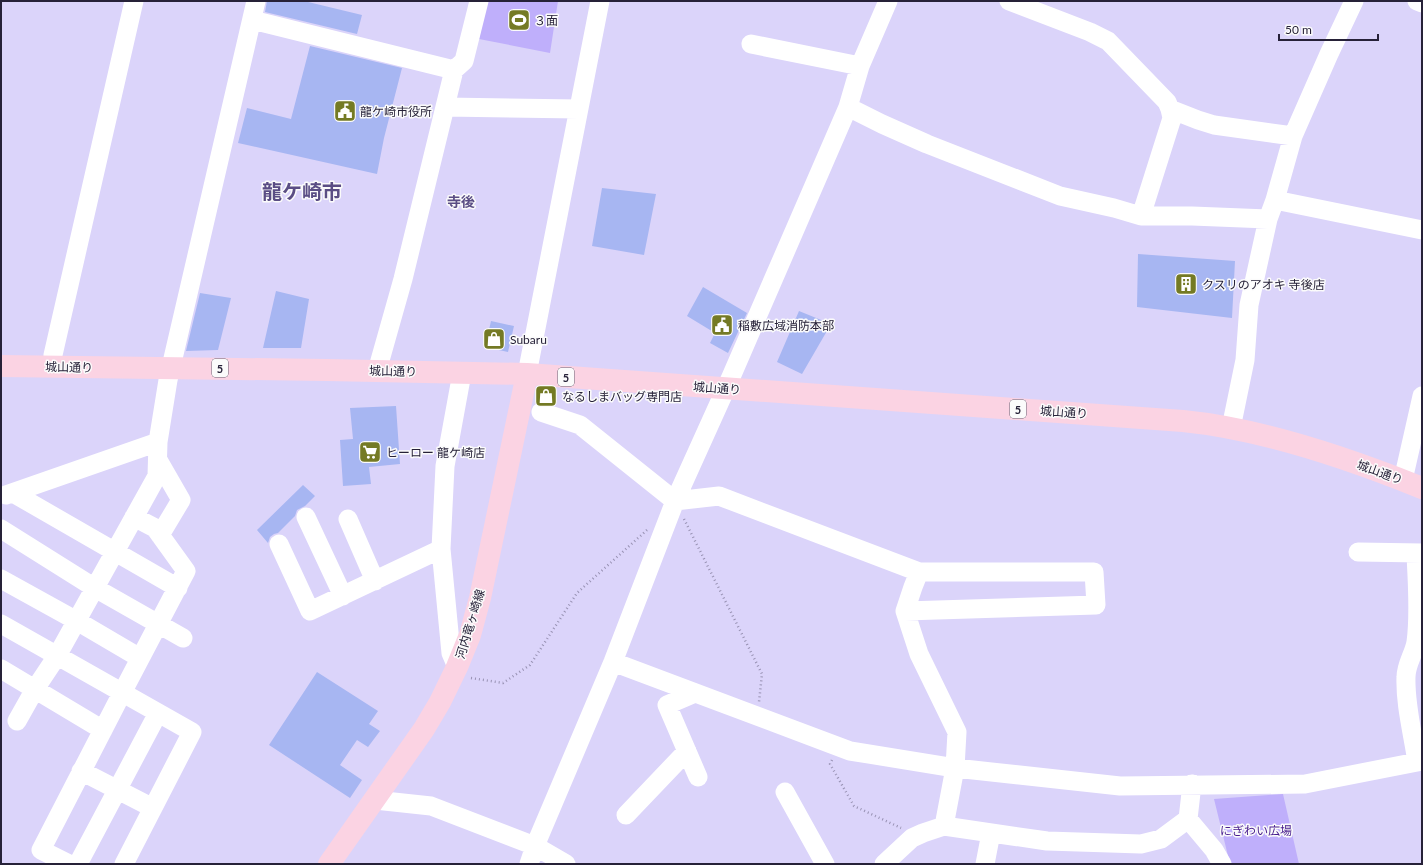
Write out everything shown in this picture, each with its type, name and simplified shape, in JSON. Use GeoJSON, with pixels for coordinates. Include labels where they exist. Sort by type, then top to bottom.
{"type":"FeatureCollection","features":[{"type":"Feature","properties":{"kind":"main road","name":"城山通り"},"geometry":{"type":"LineString","coordinates":[[1,366],[527,374],[1183,421],[1231,428],[1309,448],[1412,484]]}},
{"type":"Feature","properties":{"kind":"main road","name":"河内竜ヶ崎線"},"geometry":{"type":"LineString","coordinates":[[329,864],[424,729],[440,702],[470,635],[480,598],[527,374]]}},
{"type":"Feature","properties":{"kind":"street"},"geometry":{"type":"LineString","coordinates":[[53,367],[55,347],[134,1]]}},
{"type":"Feature","properties":{"kind":"street"},"geometry":{"type":"LineString","coordinates":[[17,721],[77,621],[157,476],[158,451],[171,368],[256,1]]}},
{"type":"Feature","properties":{"kind":"street"},"geometry":{"type":"LineString","coordinates":[[377,371],[402,279],[454,70],[464,61],[478,1]]}},
{"type":"Feature","properties":{"kind":"street"},"geometry":{"type":"LineString","coordinates":[[527,374],[600,1]]}},
{"type":"Feature","properties":{"kind":"street"},"geometry":{"type":"LineString","coordinates":[[529,864],[535,846],[613,662],[675,501],[726,389],[848,107],[860,66],[888,1]]}},
{"type":"Feature","properties":{"kind":"street"},"geometry":{"type":"LineString","coordinates":[[1009,1],[1090,32],[1108,41],[1167,102],[1172,118],[1141,216]]}},
{"type":"Feature","properties":{"kind":"street"},"geometry":{"type":"LineString","coordinates":[[1231,428],[1245,360],[1249,305],[1268,219],[1276,200],[1293,136],[1326,60],[1354,1]]}},
{"type":"Feature","properties":{"kind":"street"},"geometry":{"type":"LineString","coordinates":[[1417,1],[1422,3]]}},
{"type":"Feature","properties":{"kind":"street"},"geometry":{"type":"LineString","coordinates":[[252,20],[454,70]]}},
{"type":"Feature","properties":{"kind":"street"},"geometry":{"type":"LineString","coordinates":[[751,44],[860,66]]}},
{"type":"Feature","properties":{"kind":"street"},"geometry":{"type":"LineString","coordinates":[[445,107],[579,109]]}},
{"type":"Feature","properties":{"kind":"street"},"geometry":{"type":"LineString","coordinates":[[848,107],[926,144],[1060,196],[1114,208],[1141,216],[1192,216],[1268,219]]}},
{"type":"Feature","properties":{"kind":"street"},"geometry":{"type":"LineString","coordinates":[[1170,109],[1198,120],[1214,124],[1293,136]]}},
{"type":"Feature","properties":{"kind":"street"},"geometry":{"type":"LineString","coordinates":[[1276,200],[1422,230]]}},
{"type":"Feature","properties":{"kind":"street"},"geometry":{"type":"LineString","coordinates":[[455,671],[451,653],[441,549],[444,466],[462,373]]}},
{"type":"Feature","properties":{"kind":"street"},"geometry":{"type":"LineString","coordinates":[[1412,484],[1422,396]]}},
{"type":"Feature","properties":{"kind":"street"},"geometry":{"type":"LineString","coordinates":[[541,412],[580,425],[675,501],[719,496],[919,572],[1094,572],[1096,605],[905,612]]}},
{"type":"Feature","properties":{"kind":"street"},"geometry":{"type":"LineString","coordinates":[[7,495],[158,451]]}},
{"type":"Feature","properties":{"kind":"street"},"geometry":{"type":"LineString","coordinates":[[158,451],[181,500],[160,535]]}},
{"type":"Feature","properties":{"kind":"street"},"geometry":{"type":"LineString","coordinates":[[7,495],[115,551],[178,588]]}},
{"type":"Feature","properties":{"kind":"street"},"geometry":{"type":"LineString","coordinates":[[70,864],[41,850],[102,730],[186,571],[155,528],[134,517]]}},
{"type":"Feature","properties":{"kind":"street"},"geometry":{"type":"LineString","coordinates":[[306,517],[342,596]]}},
{"type":"Feature","properties":{"kind":"street"},"geometry":{"type":"LineString","coordinates":[[348,519],[375,581]]}},
{"type":"Feature","properties":{"kind":"street"},"geometry":{"type":"LineString","coordinates":[[1,529],[95,588],[183,638]]}},
{"type":"Feature","properties":{"kind":"street"},"geometry":{"type":"LineString","coordinates":[[279,544],[310,611],[441,549]]}},
{"type":"Feature","properties":{"kind":"street"},"geometry":{"type":"LineString","coordinates":[[613,662],[850,751],[955,768],[1120,786],[1192,784],[1305,784],[1419,762],[1406,693],[1408,663],[1416,643],[1419,553],[1358,552]]}},
{"type":"Feature","properties":{"kind":"street"},"geometry":{"type":"LineString","coordinates":[[919,572],[905,612],[919,654],[957,732],[955,768],[944,826]]}},
{"type":"Feature","properties":{"kind":"street"},"geometry":{"type":"LineString","coordinates":[[1,579],[140,658]]}},
{"type":"Feature","properties":{"kind":"street"},"geometry":{"type":"LineString","coordinates":[[1,624],[192,732],[124,864]]}},
{"type":"Feature","properties":{"kind":"street"},"geometry":{"type":"LineString","coordinates":[[1,669],[102,730]]}},
{"type":"Feature","properties":{"kind":"street"},"geometry":{"type":"LineString","coordinates":[[695,693],[667,705],[698,777]]}},
{"type":"Feature","properties":{"kind":"street"},"geometry":{"type":"LineString","coordinates":[[78,864],[158,713]]}},
{"type":"Feature","properties":{"kind":"street"},"geometry":{"type":"LineString","coordinates":[[626,815],[687,751]]}},
{"type":"Feature","properties":{"kind":"street"},"geometry":{"type":"LineString","coordinates":[[81,772],[153,808]]}},
{"type":"Feature","properties":{"kind":"street"},"geometry":{"type":"LineString","coordinates":[[1192,784],[1188,819],[1214,850],[1222,864]]}},
{"type":"Feature","properties":{"kind":"street"},"geometry":{"type":"LineString","coordinates":[[785,792],[825,864]]}},
{"type":"Feature","properties":{"kind":"street"},"geometry":{"type":"LineString","coordinates":[[375,800],[431,806],[535,846],[566,864]]}},
{"type":"Feature","properties":{"kind":"street"},"geometry":{"type":"LineString","coordinates":[[884,864],[912,838],[944,826],[1047,841],[1141,844],[1161,839],[1188,819]]}},
{"type":"Feature","properties":{"kind":"street"},"geometry":{"type":"LineString","coordinates":[[985,864],[991,833]]}},
{"type":"Feature","properties":{"kind":"path"},"geometry":{"type":"LineString","coordinates":[[675,501],[762,674],[758,716]]}},
{"type":"Feature","properties":{"kind":"path"},"geometry":{"type":"LineString","coordinates":[[455,671],[503,683],[530,665],[577,593],[653,524],[667,521]]}},
{"type":"Feature","properties":{"kind":"path"},"geometry":{"type":"LineString","coordinates":[[839,747],[830,764],[854,806],[917,836]]}},
{"type":"Feature","properties":{"kind":"green space","name":"３面"},"geometry":{"type":"Polygon","coordinates":[[[487,1],[558,1],[550,53],[479,39],[487,1]]]}},
{"type":"Feature","properties":{"kind":"green space","name":"にぎわい広場"},"geometry":{"type":"Polygon","coordinates":[[[1283,794],[1299,864],[1230,864],[1214,799],[1283,794]]]}},
{"type":"Feature","properties":{"kind":"building"},"geometry":{"type":"Polygon","coordinates":[[[267,1],[304,1],[362,15],[357,34],[265,12],[267,1]]]}},
{"type":"Feature","properties":{"kind":"building","name":"龍ケ崎市役所"},"geometry":{"type":"Polygon","coordinates":[[[310,46],[402,68],[384,138],[377,174],[238,143],[247,108],[291,119],[310,46]]]}},
{"type":"Feature","properties":{"kind":"building"},"geometry":{"type":"Polygon","coordinates":[[[602,188],[656,194],[644,255],[592,246],[602,188]]]}},
{"type":"Feature","properties":{"kind":"building","name":"クスリのアオキ 寺後店"},"geometry":{"type":"Polygon","coordinates":[[[1138,254],[1235,261],[1232,318],[1137,307],[1138,254]]]}},
{"type":"Feature","properties":{"kind":"building","name":"稲敷広域消防本部"},"geometry":{"type":"Polygon","coordinates":[[[703,287],[747,313],[728,353],[710,343],[715,333],[687,316],[703,287]]]}},
{"type":"Feature","properties":{"kind":"building"},"geometry":{"type":"Polygon","coordinates":[[[276,291],[309,299],[301,348],[263,348],[276,291]]]}},
{"type":"Feature","properties":{"kind":"building"},"geometry":{"type":"Polygon","coordinates":[[[200,293],[231,298],[218,350],[186,351],[200,293]]]}},
{"type":"Feature","properties":{"kind":"building"},"geometry":{"type":"Polygon","coordinates":[[[799,311],[831,324],[802,374],[777,362],[799,311]]]}},
{"type":"Feature","properties":{"kind":"building"},"geometry":{"type":"Polygon","coordinates":[[[491,321],[514,326],[508,352],[485,347],[491,321]]]}},
{"type":"Feature","properties":{"kind":"building","name":"ヒーロー 龍ケ崎店"},"geometry":{"type":"Polygon","coordinates":[[[396,406],[400,464],[369,467],[371,484],[343,486],[340,440],[353,439],[350,408],[396,406]]]}},
{"type":"Feature","properties":{"kind":"building"},"geometry":{"type":"Polygon","coordinates":[[[303,485],[315,496],[305,506],[297,510],[295,516],[278,533],[270,537],[268,543],[257,530],[303,485]]]}},
{"type":"Feature","properties":{"kind":"building"},"geometry":{"type":"Polygon","coordinates":[[[317,672],[378,711],[369,724],[380,731],[368,747],[357,740],[340,765],[362,780],[350,798],[269,745],[317,672]]]}},
{"type":"Feature","properties":{"kind":"place","name":"３面"},"geometry":{"type":"Point","coordinates":[519,20]}},
{"type":"Feature","properties":{"kind":"place","name":"龍ケ崎市役所"},"geometry":{"type":"Point","coordinates":[345,111]}},
{"type":"Feature","properties":{"kind":"place","name":"クスリのアオキ 寺後店"},"geometry":{"type":"Point","coordinates":[1186,284]}},
{"type":"Feature","properties":{"kind":"place","name":"稲敷広域消防本部"},"geometry":{"type":"Point","coordinates":[722,325]}},
{"type":"Feature","properties":{"kind":"place","name":"Subaru"},"geometry":{"type":"Point","coordinates":[494,339]}},
{"type":"Feature","properties":{"kind":"place","name":"なるしまバッグ専門店"},"geometry":{"type":"Point","coordinates":[546,396]}},
{"type":"Feature","properties":{"kind":"place","name":"ヒーロー 龍ケ崎店"},"geometry":{"type":"Point","coordinates":[370,452]}},
{"type":"Feature","properties":{"kind":"district","name":"龍ケ崎市"},"geometry":{"type":"Point","coordinates":[302,191]}},
{"type":"Feature","properties":{"kind":"district","name":"寺後"},"geometry":{"type":"Point","coordinates":[461,201]}}]}
